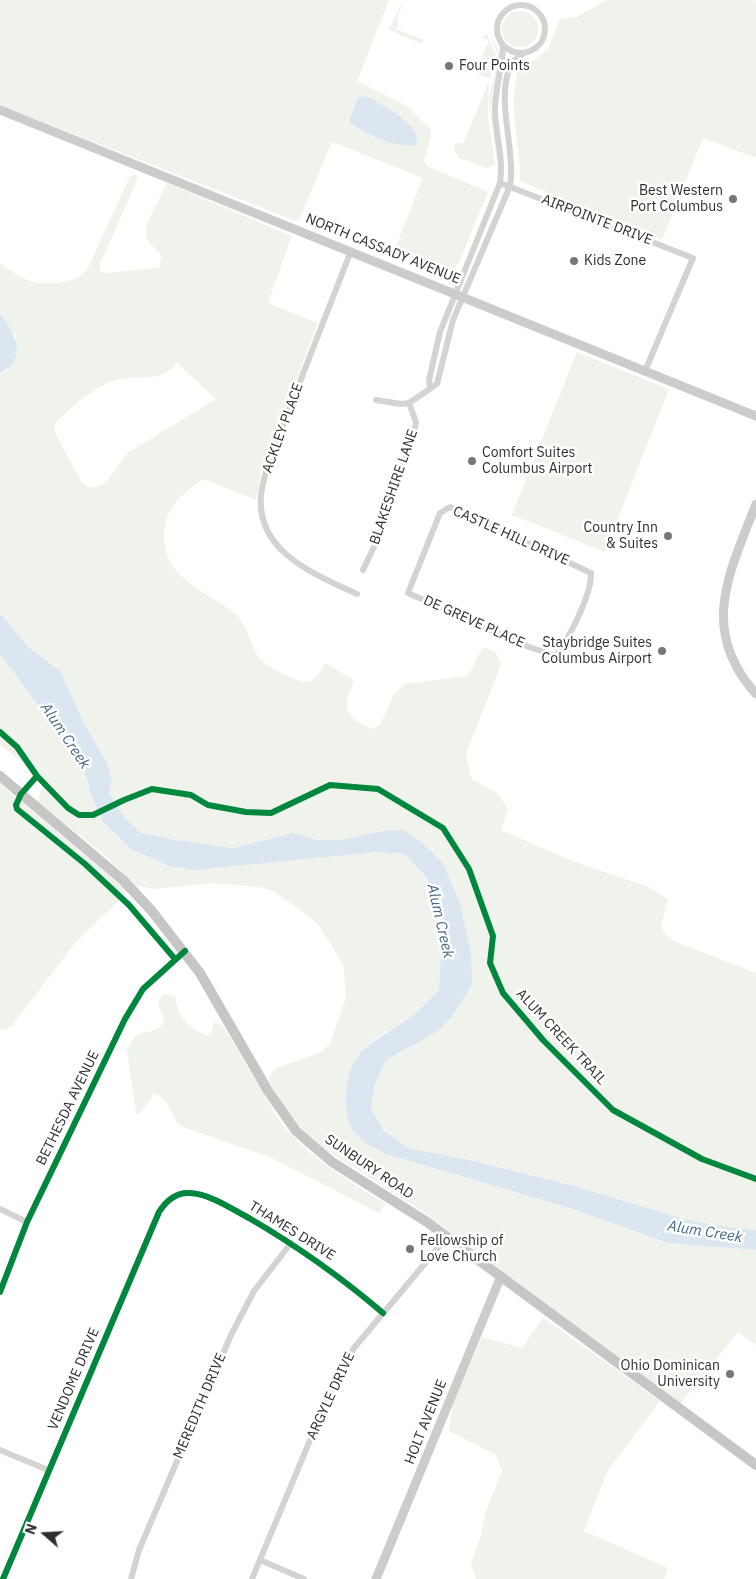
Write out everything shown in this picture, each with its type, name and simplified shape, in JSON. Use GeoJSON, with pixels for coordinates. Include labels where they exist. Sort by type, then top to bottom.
{"type":"FeatureCollection","features":[{"type":"Feature","properties":{"kind":"main road","name":"NORTH CASSADY AVENUE"},"geometry":{"type":"LineString","coordinates":[[0,110],[460,294],[756,416]]}},
{"type":"Feature","properties":{"kind":"main road"},"geometry":{"type":"LineString","coordinates":[[756,504],[725,586],[723,608],[724,624],[734,659],[745,680],[756,694]]}},
{"type":"Feature","properties":{"kind":"main road","name":"SUNBURY ROAD"},"geometry":{"type":"LineString","coordinates":[[0,776],[123,880],[185,952],[213,995],[268,1092],[296,1131],[332,1162],[427,1222],[756,1465]]}},
{"type":"Feature","properties":{"kind":"main road","name":"HOLT AVENUE"},"geometry":{"type":"LineString","coordinates":[[376,1579],[501,1276]]}},
{"type":"Feature","properties":{"kind":"street"},"geometry":{"type":"LineString","coordinates":[[376,400],[400,404],[410,403],[437,384],[460,294],[500,183],[502,156],[495,112],[495,92],[503,58],[503,45],[497,30],[502,16],[514,6],[530,7],[541,17],[544,32],[538,46],[524,53],[513,62],[506,92],[506,110],[512,161],[510,186],[460,294],[440,332],[429,380],[430,388]]}},
{"type":"Feature","properties":{"kind":"street"},"geometry":{"type":"LineString","coordinates":[[503,45],[516,53],[524,53]]}},
{"type":"Feature","properties":{"kind":"street","name":"AIRPOINTE DRIVE"},"geometry":{"type":"LineString","coordinates":[[500,183],[693,258],[645,371]]}},
{"type":"Feature","properties":{"kind":"street","name":"ACKLEY PLACE"},"geometry":{"type":"LineString","coordinates":[[351,251],[269,461],[261,495],[262,515],[272,541],[292,560],[357,594]]}},
{"type":"Feature","properties":{"kind":"street","name":"BLAKESHIRE LANE"},"geometry":{"type":"LineString","coordinates":[[363,570],[381,532],[393,490],[396,488],[412,442],[416,422],[410,403]]}},
{"type":"Feature","properties":{"kind":"street","name":"CASTLE HILL DRIVE"},"geometry":{"type":"LineString","coordinates":[[424,548],[440,513],[450,507],[591,572],[591,584],[565,644],[556,656]]}},
{"type":"Feature","properties":{"kind":"street","name":"DE GREVE PLACE"},"geometry":{"type":"LineString","coordinates":[[424,548],[408,593],[529,647],[556,656]]}},
{"type":"Feature","properties":{"kind":"street","name":"BETHESDA AVENUE"},"geometry":{"type":"LineString","coordinates":[[0,1292],[27,1222],[125,1019],[143,989],[185,952]]}},
{"type":"Feature","properties":{"kind":"street","name":"THAMES DRIVE"},"geometry":{"type":"LineString","coordinates":[[177,1195],[189,1192],[230,1207],[291,1243],[349,1284],[383,1313]]}},
{"type":"Feature","properties":{"kind":"street","name":"VENDOME DRIVE"},"geometry":{"type":"LineString","coordinates":[[3,1579],[159,1212],[166,1201],[177,1195]]}},
{"type":"Feature","properties":{"kind":"street"},"geometry":{"type":"LineString","coordinates":[[0,1209],[27,1222]]}},
{"type":"Feature","properties":{"kind":"street","name":"ARGYLE DRIVE"},"geometry":{"type":"LineString","coordinates":[[252,1579],[331,1390],[354,1348],[447,1237]]}},
{"type":"Feature","properties":{"kind":"street","name":"MEREDITH DRIVE"},"geometry":{"type":"LineString","coordinates":[[131,1579],[139,1550],[230,1335],[254,1291],[291,1243]]}},
{"type":"Feature","properties":{"kind":"street"},"geometry":{"type":"LineString","coordinates":[[0,1450],[48,1470]]}},
{"type":"Feature","properties":{"kind":"street"},"geometry":{"type":"LineString","coordinates":[[260,1560],[304,1579]]}},
{"type":"Feature","properties":{"kind":"shaded area"},"geometry":{"type":"Polygon","coordinates":[[[0,0],[389,0],[357,81],[407,106],[430,129],[431,137],[424,160],[427,166],[488,192],[459,262],[455,268],[441,270],[394,251],[423,178],[332,142],[298,222],[0,105],[0,0]]]}},
{"type":"Feature","properties":{"kind":"shaded area"},"geometry":{"type":"Polygon","coordinates":[[[606,0],[755,0],[756,2],[756,158],[703,138],[662,240],[520,181],[514,110],[514,96],[519,66],[538,58],[548,49],[560,19],[577,17],[606,0]]]}},
{"type":"Feature","properties":{"kind":"shaded area"},"geometry":{"type":"Polygon","coordinates":[[[400,6],[402,6],[396,21],[399,22],[396,29],[424,40],[422,44],[389,30],[400,6]]]}},
{"type":"Feature","properties":{"kind":"shaded area"},"geometry":{"type":"Polygon","coordinates":[[[520,11],[527,12],[533,16],[537,22],[537,36],[533,42],[527,46],[520,47],[513,46],[507,42],[503,36],[502,29],[503,22],[507,16],[513,12],[520,11]]]}},
{"type":"Feature","properties":{"kind":"shaded area"},"geometry":{"type":"Polygon","coordinates":[[[486,33],[496,55],[490,79],[477,73],[486,46],[489,45],[487,39],[483,38],[486,33]]]}},
{"type":"Feature","properties":{"kind":"shaded area"},"geometry":{"type":"Polygon","coordinates":[[[489,34],[500,53],[491,110],[498,146],[497,162],[489,99],[498,55],[489,34]]]}},
{"type":"Feature","properties":{"kind":"shaded area"},"geometry":{"type":"Polygon","coordinates":[[[489,81],[488,117],[495,165],[487,168],[459,158],[454,150],[456,142],[463,144],[489,81]]]}},
{"type":"Feature","properties":{"kind":"shaded area"},"geometry":{"type":"Polygon","coordinates":[[[136,175],[138,178],[99,266],[100,271],[106,273],[159,268],[162,256],[146,239],[146,226],[167,183],[292,236],[268,303],[318,323],[261,471],[256,500],[204,479],[186,492],[174,504],[165,525],[164,542],[173,566],[184,579],[239,618],[256,653],[270,667],[285,675],[306,682],[315,678],[326,663],[353,680],[347,707],[352,717],[372,729],[380,725],[394,694],[405,684],[466,676],[485,647],[496,653],[501,664],[466,754],[472,779],[497,793],[508,809],[501,830],[575,862],[649,887],[668,900],[661,926],[665,934],[674,941],[756,973],[756,1230],[726,1227],[684,1219],[578,1187],[465,1159],[410,1149],[383,1130],[370,1109],[374,1086],[386,1060],[438,1030],[471,952],[460,903],[443,863],[382,831],[341,840],[317,840],[293,833],[233,848],[141,833],[124,817],[109,793],[112,780],[107,763],[85,725],[60,672],[28,647],[0,613],[0,373],[7,370],[16,336],[0,313],[0,263],[21,277],[35,282],[63,282],[82,274],[87,270],[130,176],[136,175]],[[177,363],[170,370],[155,377],[125,378],[99,387],[68,411],[55,424],[54,431],[82,483],[90,487],[96,487],[108,479],[129,452],[216,399],[177,363]]]}},
{"type":"Feature","properties":{"kind":"shaded area"},"geometry":{"type":"Polygon","coordinates":[[[577,352],[669,389],[605,552],[512,515],[577,352]]]}},
{"type":"Feature","properties":{"kind":"shaded area"},"geometry":{"type":"Polygon","coordinates":[[[0,654],[84,767],[91,795],[103,822],[131,849],[169,866],[376,852],[405,854],[427,878],[442,933],[439,990],[407,1020],[373,1040],[346,1085],[386,1154],[573,1209],[668,1243],[756,1250],[756,1345],[738,1332],[680,1404],[425,1213],[328,1151],[302,1129],[286,1111],[269,1081],[270,1075],[276,1068],[319,1053],[330,1044],[346,997],[343,964],[319,926],[310,917],[273,891],[259,887],[211,883],[155,889],[135,885],[107,857],[38,802],[42,786],[40,777],[0,745],[0,654]]]}},
{"type":"Feature","properties":{"kind":"shaded area"},"geometry":{"type":"Polygon","coordinates":[[[0,784],[90,856],[128,892],[75,943],[11,1027],[0,1030],[0,784]]]}},
{"type":"Feature","properties":{"kind":"shaded area"},"geometry":{"type":"Polygon","coordinates":[[[164,994],[175,996],[181,1016],[198,1031],[211,1035],[214,1022],[223,1026],[281,1123],[292,1136],[317,1158],[386,1204],[379,1213],[272,1158],[180,1126],[167,1103],[160,1096],[154,1094],[139,1115],[136,1113],[127,1050],[136,1035],[156,1029],[163,1023],[164,1019],[158,1005],[160,998],[164,994]]]}},
{"type":"Feature","properties":{"kind":"shaded area"},"geometry":{"type":"Polygon","coordinates":[[[542,1319],[545,1319],[660,1401],[607,1472],[584,1531],[668,1568],[664,1579],[476,1579],[471,1565],[472,1560],[481,1535],[486,1510],[502,1472],[496,1455],[449,1431],[452,1406],[482,1337],[522,1348],[542,1319]]]}},
{"type":"Feature","properties":{"kind":"water"},"geometry":{"type":"Polygon","coordinates":[[[362,96],[370,98],[401,117],[413,130],[417,145],[390,143],[350,123],[358,98],[362,96]]]}},
{"type":"Feature","properties":{"kind":"water"},"geometry":{"type":"Polygon","coordinates":[[[0,313],[14,337],[17,353],[9,367],[0,373],[0,313]]]}},
{"type":"Feature","properties":{"kind":"water","name":"Alum Creek"},"geometry":{"type":"Polygon","coordinates":[[[0,613],[28,647],[60,671],[85,725],[107,763],[112,780],[109,793],[124,817],[141,833],[233,848],[293,833],[317,840],[341,840],[382,831],[403,830],[419,840],[443,863],[460,903],[471,952],[472,984],[452,1016],[438,1031],[386,1060],[374,1086],[371,1109],[383,1130],[410,1149],[465,1159],[578,1187],[684,1219],[726,1227],[756,1230],[756,1250],[668,1243],[573,1209],[386,1154],[362,1140],[349,1121],[346,1101],[347,1084],[355,1060],[371,1044],[409,1018],[439,990],[442,933],[427,878],[405,854],[376,852],[195,870],[169,866],[131,849],[103,822],[91,795],[84,767],[0,654],[0,613]]]}},
{"type":"Feature","properties":{"kind":"cycle path","name":"ALUM CREEK TRAIL"},"geometry":{"type":"LineString","coordinates":[[0,732],[17,747],[37,776],[68,808],[79,815],[93,815],[152,789],[191,795],[208,805],[246,812],[271,813],[330,785],[378,789],[443,828],[469,869],[493,936],[490,963],[503,993],[543,1040],[613,1110],[702,1159],[756,1179]]}},
{"type":"Feature","properties":{"kind":"cycle path"},"geometry":{"type":"LineString","coordinates":[[37,776],[21,794],[16,805],[17,809],[85,864],[129,905],[175,959]]}},
{"type":"Feature","properties":{"kind":"cycle path"},"geometry":{"type":"LineString","coordinates":[[0,1292],[27,1222],[125,1019],[143,989],[185,951]]}},
{"type":"Feature","properties":{"kind":"cycle path"},"geometry":{"type":"LineString","coordinates":[[3,1579],[159,1212],[172,1198],[185,1193],[198,1194],[228,1206],[301,1251],[383,1313]]}},
{"type":"Feature","properties":{"kind":"place","name":"Four Points"},"geometry":{"type":"Point","coordinates":[449,66]}},
{"type":"Feature","properties":{"kind":"place","name":"Best Western Port Columbus"},"geometry":{"type":"Point","coordinates":[733,199]}},
{"type":"Feature","properties":{"kind":"place","name":"Kids Zone"},"geometry":{"type":"Point","coordinates":[574,261]}},
{"type":"Feature","properties":{"kind":"place","name":"Comfort Suites Columbus Airport"},"geometry":{"type":"Point","coordinates":[472,461]}},
{"type":"Feature","properties":{"kind":"place","name":"Country Inn & Suites"},"geometry":{"type":"Point","coordinates":[668,536]}},
{"type":"Feature","properties":{"kind":"place","name":"Staybridge Suites Columbus Airport"},"geometry":{"type":"Point","coordinates":[662,651]}},
{"type":"Feature","properties":{"kind":"place","name":"Fellowship of Love Church"},"geometry":{"type":"Point","coordinates":[410,1249]}},
{"type":"Feature","properties":{"kind":"place","name":"Ohio Dominican University"},"geometry":{"type":"Point","coordinates":[730,1374]}}]}
